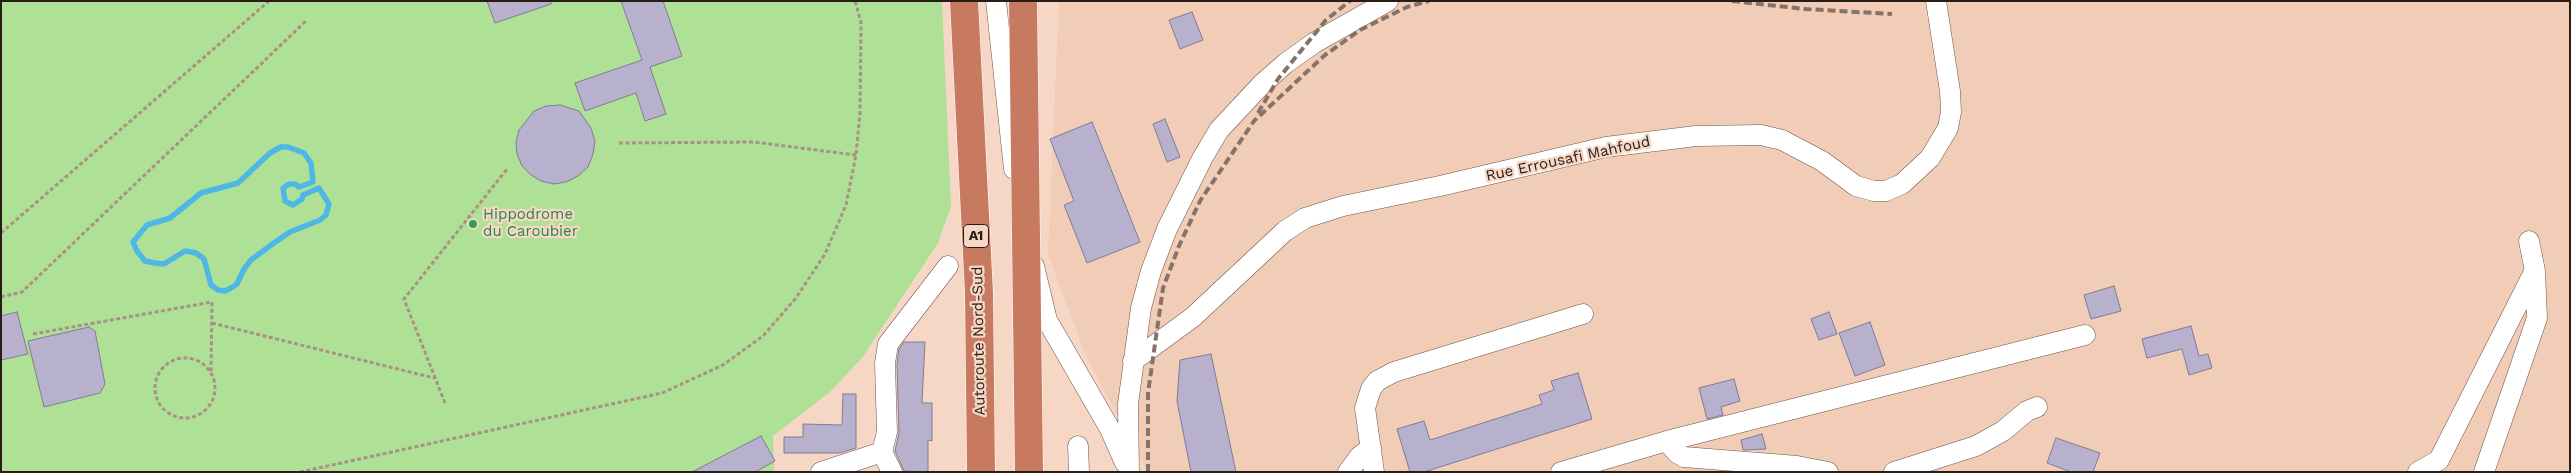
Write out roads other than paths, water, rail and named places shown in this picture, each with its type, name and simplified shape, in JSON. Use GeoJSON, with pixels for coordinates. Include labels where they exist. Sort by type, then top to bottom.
{"type":"FeatureCollection","features":[{"type":"Feature","properties":{"kind":"highway","name":"Autoroute Nord-Sud"},"geometry":{"type":"LineString","coordinates":[[964,1],[979,293],[981,472]]}},
{"type":"Feature","properties":{"kind":"highway"},"geometry":{"type":"LineString","coordinates":[[1024,1],[1029,472]]}},
{"type":"Feature","properties":{"kind":"street"},"geometry":{"type":"LineString","coordinates":[[996,1],[1015,180],[1047,320],[1110,429],[1129,472]]}},
{"type":"Feature","properties":{"kind":"street"},"geometry":{"type":"LineString","coordinates":[[1129,472],[1128,404],[1141,308],[1151,271],[1185,192],[1219,130],[1262,84],[1286,63],[1314,43],[1388,1]]}},
{"type":"Feature","properties":{"kind":"street","name":"Rue Errousafi Mahfoud"},"geometry":{"type":"LineString","coordinates":[[1133,361],[1193,317],[1285,231],[1305,218],[1343,206],[1440,186],[1606,147],[1696,136],[1761,135],[1782,140],[1822,161],[1856,186],[1874,191],[1886,191],[1902,184],[1930,158],[1948,128],[1951,112],[1948,74],[1936,1]]}},
{"type":"Feature","properties":{"kind":"street"},"geometry":{"type":"LineString","coordinates":[[2484,472],[2537,318],[2535,271],[2529,241]]}},
{"type":"Feature","properties":{"kind":"street"},"geometry":{"type":"LineString","coordinates":[[892,472],[882,452],[887,432],[885,363],[888,344],[948,266]]}},
{"type":"Feature","properties":{"kind":"street"},"geometry":{"type":"LineString","coordinates":[[2418,472],[2439,460],[2535,271]]}},
{"type":"Feature","properties":{"kind":"street"},"geometry":{"type":"LineString","coordinates":[[1374,472],[1366,408],[1367,398],[1370,389],[1385,376],[1583,314]]}},
{"type":"Feature","properties":{"kind":"street"},"geometry":{"type":"LineString","coordinates":[[1561,472],[1667,441],[2085,336]]}},
{"type":"Feature","properties":{"kind":"street"},"geometry":{"type":"LineString","coordinates":[[1894,472],[1976,446],[2003,431],[2027,411],[2037,407]]}},
{"type":"Feature","properties":{"kind":"street"},"geometry":{"type":"LineString","coordinates":[[1667,441],[1677,453],[1684,457],[1797,466],[1828,472]]}},
{"type":"Feature","properties":{"kind":"street"},"geometry":{"type":"LineString","coordinates":[[1078,446],[1079,472]]}},
{"type":"Feature","properties":{"kind":"street"},"geometry":{"type":"LineString","coordinates":[[1348,472],[1360,456],[1371,448]]}},
{"type":"Feature","properties":{"kind":"street"},"geometry":{"type":"LineString","coordinates":[[821,472],[882,452]]}},
{"type":"Feature","properties":{"kind":"waterway"},"geometry":{"type":"LineString","coordinates":[[281,147],[288,147],[304,153],[311,163],[313,182],[299,187],[295,184],[289,184],[283,188],[285,201],[293,205],[302,199],[303,195],[319,188],[329,204],[326,215],[320,220],[290,232],[251,260],[244,269],[237,284],[225,291],[218,290],[211,285],[204,259],[196,253],[185,251],[164,264],[145,261],[137,251],[133,242],[147,225],[170,218],[201,193],[238,183],[270,153],[281,147]]}},
{"type":"Feature","properties":{"kind":"railway"},"geometry":{"type":"LineString","coordinates":[[1258,113],[1278,79],[1326,20],[1350,1]]}},
{"type":"Feature","properties":{"kind":"railway"},"geometry":{"type":"LineString","coordinates":[[1148,472],[1148,393],[1163,288],[1179,246],[1200,201],[1254,121],[1325,55],[1360,30],[1407,7],[1429,1]]}},
{"type":"Feature","properties":{"kind":"railway"},"geometry":{"type":"LineString","coordinates":[[1732,1],[1805,9],[1892,14]]}},
{"type":"Feature","properties":{"kind":"place","name":"Hippodrome du Caroubier"},"geometry":{"type":"Point","coordinates":[473,224]}}]}
